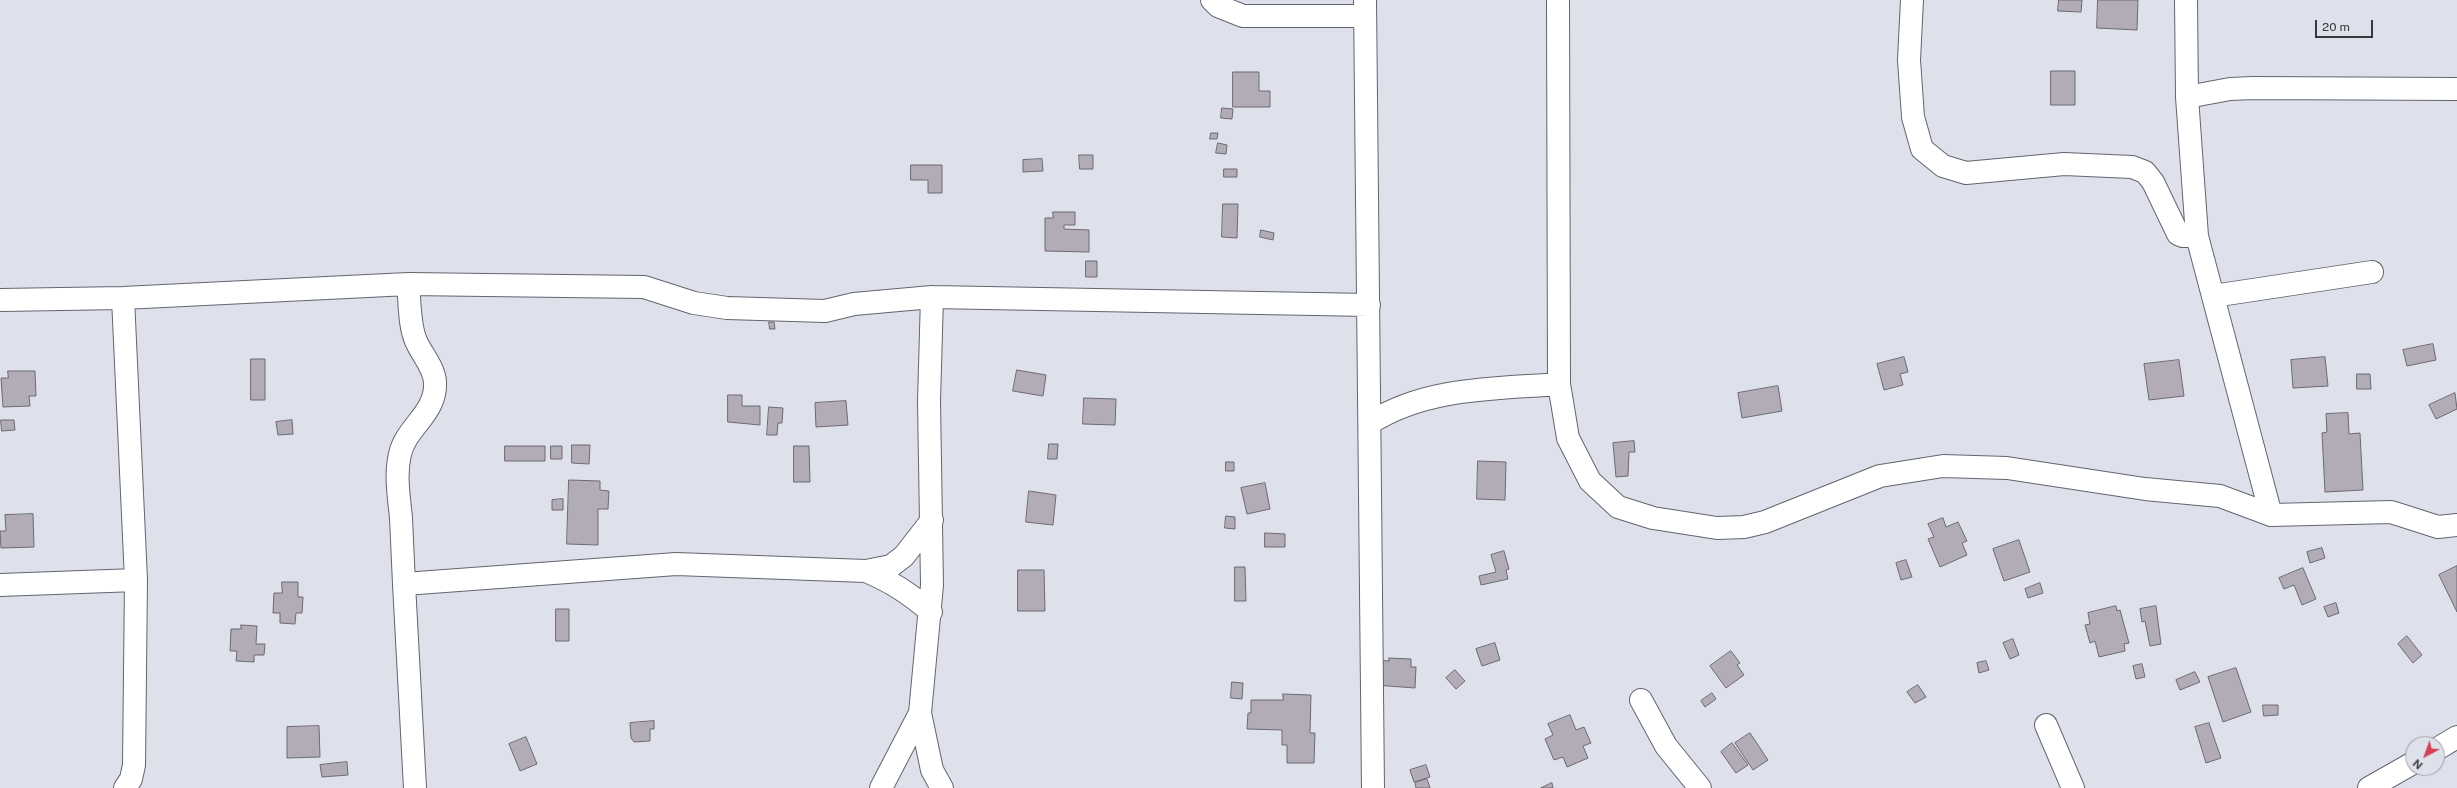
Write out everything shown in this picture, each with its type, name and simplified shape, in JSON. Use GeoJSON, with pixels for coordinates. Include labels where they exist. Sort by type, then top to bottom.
{"type":"FeatureCollection","features":[{"type":"Feature","properties":{"kind":"street"},"geometry":{"type":"LineString","coordinates":[[1212,0],[1218,6],[1243,16],[1364,8],[1369,305],[1373,788]]}},
{"type":"Feature","properties":{"kind":"street"},"geometry":{"type":"LineString","coordinates":[[1558,0],[1559,384],[1568,438],[1590,482],[1618,507],[1653,518],[1717,528],[1744,526],[1764,522],[1880,476],[1943,466],[2007,468],[2145,489],[2220,496],[2271,515],[2391,512],[2438,526],[2457,525]]}},
{"type":"Feature","properties":{"kind":"street"},"geometry":{"type":"LineString","coordinates":[[1912,0],[1909,60],[1913,117],[1922,149],[1943,166],[1966,173],[2038,165],[2132,167],[2145,172],[2153,182],[2178,234],[2183,236],[2197,236]]}},
{"type":"Feature","properties":{"kind":"street"},"geometry":{"type":"LineString","coordinates":[[2186,0],[2187,97],[2197,236],[2271,515]]}},
{"type":"Feature","properties":{"kind":"street"},"geometry":{"type":"LineString","coordinates":[[2187,97],[2230,89],[2253,88],[2457,89]]}},
{"type":"Feature","properties":{"kind":"street"},"geometry":{"type":"LineString","coordinates":[[2213,296],[2372,272]]}},
{"type":"Feature","properties":{"kind":"street"},"geometry":{"type":"LineString","coordinates":[[0,300],[123,298],[408,284],[644,287],[694,303],[728,308],[825,311],[854,304],[932,297],[1369,305]]}},
{"type":"Feature","properties":{"kind":"street"},"geometry":{"type":"LineString","coordinates":[[408,284],[412,326],[416,341],[432,369],[435,382],[433,400],[427,412],[408,435],[400,453],[397,472],[415,788]]}},
{"type":"Feature","properties":{"kind":"street"},"geometry":{"type":"LineString","coordinates":[[932,297],[929,401],[932,520],[931,612],[920,714],[932,770],[942,788]]}},
{"type":"Feature","properties":{"kind":"street"},"geometry":{"type":"LineString","coordinates":[[123,298],[136,580],[134,765],[131,779],[125,788]]}},
{"type":"Feature","properties":{"kind":"street"},"geometry":{"type":"LineString","coordinates":[[1370,423],[1387,412],[1419,399],[1459,392],[1559,384]]}},
{"type":"Feature","properties":{"kind":"street"},"geometry":{"type":"LineString","coordinates":[[404,584],[676,564],[866,571],[891,566],[904,556],[932,520]]}},
{"type":"Feature","properties":{"kind":"street"},"geometry":{"type":"LineString","coordinates":[[866,571],[890,581],[906,591],[931,612]]}},
{"type":"Feature","properties":{"kind":"street"},"geometry":{"type":"LineString","coordinates":[[0,585],[136,580]]}},
{"type":"Feature","properties":{"kind":"street"},"geometry":{"type":"LineString","coordinates":[[1641,700],[1666,746],[1700,788]]}},
{"type":"Feature","properties":{"kind":"street"},"geometry":{"type":"LineString","coordinates":[[881,788],[920,714]]}},
{"type":"Feature","properties":{"kind":"street"},"geometry":{"type":"LineString","coordinates":[[2046,726],[2073,788]]}},
{"type":"Feature","properties":{"kind":"street"},"geometry":{"type":"LineString","coordinates":[[2445,744],[2457,737]]}},
{"type":"Feature","properties":{"kind":"street"},"geometry":{"type":"LineString","coordinates":[[2369,788],[2405,768]]}},
{"type":"Feature","properties":{"kind":"building"},"geometry":{"type":"Polygon","coordinates":[[[2059,0],[2082,0],[2081,12],[2058,11],[2059,0]]]}},
{"type":"Feature","properties":{"kind":"building"},"geometry":{"type":"Polygon","coordinates":[[[2098,0],[2138,0],[2137,30],[2097,28],[2098,0]]]}},
{"type":"Feature","properties":{"kind":"building"},"geometry":{"type":"Polygon","coordinates":[[[2051,71],[2075,71],[2075,105],[2051,105],[2051,71]]]}},
{"type":"Feature","properties":{"kind":"building"},"geometry":{"type":"Polygon","coordinates":[[[1233,72],[1259,72],[1259,91],[1270,91],[1270,107],[1233,107],[1233,72]]]}},
{"type":"Feature","properties":{"kind":"building"},"geometry":{"type":"Polygon","coordinates":[[[1222,108],[1233,109],[1232,119],[1221,118],[1222,108]]]}},
{"type":"Feature","properties":{"kind":"building"},"geometry":{"type":"Polygon","coordinates":[[[1211,133],[1218,133],[1217,139],[1210,139],[1211,133]]]}},
{"type":"Feature","properties":{"kind":"building"},"geometry":{"type":"Polygon","coordinates":[[[1218,143],[1227,145],[1226,154],[1216,153],[1218,143]]]}},
{"type":"Feature","properties":{"kind":"building"},"geometry":{"type":"Polygon","coordinates":[[[1079,155],[1093,155],[1093,169],[1080,169],[1079,155]]]}},
{"type":"Feature","properties":{"kind":"building"},"geometry":{"type":"Polygon","coordinates":[[[1042,159],[1043,171],[1023,172],[1023,160],[1042,159]]]}},
{"type":"Feature","properties":{"kind":"building"},"geometry":{"type":"Polygon","coordinates":[[[911,165],[942,165],[942,193],[928,193],[928,180],[911,180],[911,165]]]}},
{"type":"Feature","properties":{"kind":"building"},"geometry":{"type":"Polygon","coordinates":[[[1224,169],[1237,169],[1237,177],[1224,177],[1224,169]]]}},
{"type":"Feature","properties":{"kind":"building"},"geometry":{"type":"Polygon","coordinates":[[[1223,204],[1238,204],[1237,238],[1222,237],[1223,204]]]}},
{"type":"Feature","properties":{"kind":"building"},"geometry":{"type":"Polygon","coordinates":[[[1053,212],[1075,212],[1075,225],[1064,225],[1064,229],[1089,230],[1089,252],[1045,251],[1045,218],[1053,218],[1053,212]]]}},
{"type":"Feature","properties":{"kind":"building"},"geometry":{"type":"Polygon","coordinates":[[[1261,230],[1274,233],[1273,240],[1260,237],[1261,230]]]}},
{"type":"Feature","properties":{"kind":"building"},"geometry":{"type":"Polygon","coordinates":[[[1086,261],[1097,261],[1097,277],[1086,277],[1086,261]]]}},
{"type":"Feature","properties":{"kind":"building"},"geometry":{"type":"Polygon","coordinates":[[[769,322],[774,322],[775,329],[770,329],[769,322]]]}},
{"type":"Feature","properties":{"kind":"building"},"geometry":{"type":"Polygon","coordinates":[[[2433,344],[2436,360],[2407,366],[2403,350],[2433,344]]]}},
{"type":"Feature","properties":{"kind":"building"},"geometry":{"type":"Polygon","coordinates":[[[1904,357],[1908,372],[1900,374],[1903,385],[1884,390],[1877,364],[1904,357]]]}},
{"type":"Feature","properties":{"kind":"building"},"geometry":{"type":"Polygon","coordinates":[[[2325,357],[2328,386],[2293,388],[2291,360],[2325,357]]]}},
{"type":"Feature","properties":{"kind":"building"},"geometry":{"type":"Polygon","coordinates":[[[251,359],[265,359],[265,400],[251,400],[251,359]]]}},
{"type":"Feature","properties":{"kind":"building"},"geometry":{"type":"Polygon","coordinates":[[[2179,360],[2184,396],[2149,400],[2144,364],[2179,360]]]}},
{"type":"Feature","properties":{"kind":"building"},"geometry":{"type":"Polygon","coordinates":[[[1017,370],[1046,375],[1043,396],[1013,391],[1017,370]]]}},
{"type":"Feature","properties":{"kind":"building"},"geometry":{"type":"Polygon","coordinates":[[[8,371],[35,371],[36,396],[29,396],[30,406],[3,407],[1,378],[8,378],[8,371]]]}},
{"type":"Feature","properties":{"kind":"building"},"geometry":{"type":"Polygon","coordinates":[[[2357,374],[2370,374],[2371,389],[2357,389],[2357,374]]]}},
{"type":"Feature","properties":{"kind":"building"},"geometry":{"type":"Polygon","coordinates":[[[1778,386],[1782,411],[1742,418],[1738,393],[1778,386]]]}},
{"type":"Feature","properties":{"kind":"building"},"geometry":{"type":"Polygon","coordinates":[[[2455,393],[2457,409],[2436,419],[2429,405],[2455,393]]]}},
{"type":"Feature","properties":{"kind":"building"},"geometry":{"type":"Polygon","coordinates":[[[728,395],[742,395],[742,406],[760,406],[760,425],[728,422],[728,395]]]}},
{"type":"Feature","properties":{"kind":"building"},"geometry":{"type":"Polygon","coordinates":[[[1084,398],[1116,399],[1115,425],[1083,424],[1084,398]]]}},
{"type":"Feature","properties":{"kind":"building"},"geometry":{"type":"Polygon","coordinates":[[[846,401],[848,425],[816,427],[815,403],[846,401]]]}},
{"type":"Feature","properties":{"kind":"building"},"geometry":{"type":"Polygon","coordinates":[[[769,407],[783,408],[782,423],[778,423],[777,435],[767,435],[769,407]]]}},
{"type":"Feature","properties":{"kind":"building"},"geometry":{"type":"Polygon","coordinates":[[[2348,413],[2349,434],[2360,433],[2363,490],[2325,492],[2322,433],[2327,432],[2326,414],[2348,413]]]}},
{"type":"Feature","properties":{"kind":"building"},"geometry":{"type":"Polygon","coordinates":[[[1,420],[14,420],[15,430],[2,431],[1,420]]]}},
{"type":"Feature","properties":{"kind":"building"},"geometry":{"type":"Polygon","coordinates":[[[292,420],[293,434],[278,435],[276,422],[292,420]]]}},
{"type":"Feature","properties":{"kind":"building"},"geometry":{"type":"Polygon","coordinates":[[[1634,441],[1635,452],[1629,452],[1628,476],[1616,477],[1613,443],[1634,441]]]}},
{"type":"Feature","properties":{"kind":"building"},"geometry":{"type":"Polygon","coordinates":[[[1049,444],[1058,444],[1057,459],[1048,459],[1049,444]]]}},
{"type":"Feature","properties":{"kind":"building"},"geometry":{"type":"Polygon","coordinates":[[[572,445],[590,445],[589,464],[572,463],[572,445]]]}},
{"type":"Feature","properties":{"kind":"building"},"geometry":{"type":"Polygon","coordinates":[[[505,446],[545,446],[545,461],[505,461],[505,446]]]}},
{"type":"Feature","properties":{"kind":"building"},"geometry":{"type":"Polygon","coordinates":[[[551,446],[562,446],[562,459],[551,459],[551,446]]]}},
{"type":"Feature","properties":{"kind":"building"},"geometry":{"type":"Polygon","coordinates":[[[794,446],[809,446],[810,482],[794,482],[794,446]]]}},
{"type":"Feature","properties":{"kind":"building"},"geometry":{"type":"Polygon","coordinates":[[[1478,461],[1506,462],[1505,500],[1477,499],[1478,461]]]}},
{"type":"Feature","properties":{"kind":"building"},"geometry":{"type":"Polygon","coordinates":[[[1226,462],[1234,462],[1234,471],[1226,471],[1226,462]]]}},
{"type":"Feature","properties":{"kind":"building"},"geometry":{"type":"Polygon","coordinates":[[[569,480],[600,481],[600,490],[609,491],[608,509],[598,509],[598,545],[567,544],[569,480]]]}},
{"type":"Feature","properties":{"kind":"building"},"geometry":{"type":"Polygon","coordinates":[[[1265,483],[1270,509],[1247,514],[1241,488],[1265,483]]]}},
{"type":"Feature","properties":{"kind":"building"},"geometry":{"type":"Polygon","coordinates":[[[1029,491],[1056,495],[1053,525],[1026,522],[1029,491]]]}},
{"type":"Feature","properties":{"kind":"building"},"geometry":{"type":"Polygon","coordinates":[[[563,499],[563,510],[552,510],[552,500],[563,499]]]}},
{"type":"Feature","properties":{"kind":"building"},"geometry":{"type":"Polygon","coordinates":[[[33,514],[34,547],[1,548],[0,531],[6,531],[5,515],[33,514]]]}},
{"type":"Feature","properties":{"kind":"building"},"geometry":{"type":"Polygon","coordinates":[[[1226,516],[1235,517],[1235,529],[1225,528],[1226,516]]]}},
{"type":"Feature","properties":{"kind":"building"},"geometry":{"type":"Polygon","coordinates":[[[1943,518],[1946,527],[1958,522],[1967,541],[1962,543],[1967,555],[1940,567],[1928,539],[1934,537],[1928,524],[1943,518]]]}},
{"type":"Feature","properties":{"kind":"building"},"geometry":{"type":"Polygon","coordinates":[[[1265,533],[1285,534],[1285,547],[1265,547],[1265,533]]]}},
{"type":"Feature","properties":{"kind":"building"},"geometry":{"type":"Polygon","coordinates":[[[2019,540],[2030,572],[2004,581],[1993,549],[2019,540]]]}},
{"type":"Feature","properties":{"kind":"building"},"geometry":{"type":"Polygon","coordinates":[[[2322,548],[2325,558],[2310,563],[2307,552],[2322,548]]]}},
{"type":"Feature","properties":{"kind":"building"},"geometry":{"type":"Polygon","coordinates":[[[1504,551],[1509,569],[1506,570],[1508,579],[1481,585],[1479,576],[1496,572],[1491,555],[1504,551]]]}},
{"type":"Feature","properties":{"kind":"building"},"geometry":{"type":"Polygon","coordinates":[[[1906,560],[1912,577],[1901,580],[1896,563],[1906,560]]]}},
{"type":"Feature","properties":{"kind":"building"},"geometry":{"type":"Polygon","coordinates":[[[2457,566],[2457,612],[2439,575],[2457,566]]]}},
{"type":"Feature","properties":{"kind":"building"},"geometry":{"type":"Polygon","coordinates":[[[1235,567],[1245,567],[1246,601],[1235,601],[1235,567]]]}},
{"type":"Feature","properties":{"kind":"building"},"geometry":{"type":"Polygon","coordinates":[[[2303,568],[2316,599],[2302,605],[2294,585],[2284,589],[2279,578],[2303,568]]]}},
{"type":"Feature","properties":{"kind":"building"},"geometry":{"type":"Polygon","coordinates":[[[1018,570],[1044,570],[1045,611],[1018,611],[1018,570]]]}},
{"type":"Feature","properties":{"kind":"building"},"geometry":{"type":"Polygon","coordinates":[[[282,582],[298,582],[298,597],[303,597],[302,613],[296,613],[295,624],[280,623],[280,613],[273,613],[274,593],[282,593],[282,582]]]}},
{"type":"Feature","properties":{"kind":"building"},"geometry":{"type":"Polygon","coordinates":[[[2040,583],[2043,593],[2028,598],[2025,589],[2040,583]]]}},
{"type":"Feature","properties":{"kind":"building"},"geometry":{"type":"Polygon","coordinates":[[[2336,603],[2339,613],[2328,617],[2324,607],[2336,603]]]}},
{"type":"Feature","properties":{"kind":"building"},"geometry":{"type":"Polygon","coordinates":[[[2116,606],[2117,611],[2120,610],[2129,643],[2124,644],[2125,651],[2099,657],[2095,641],[2090,643],[2085,625],[2090,624],[2088,613],[2116,606]]]}},
{"type":"Feature","properties":{"kind":"building"},"geometry":{"type":"Polygon","coordinates":[[[2156,606],[2161,644],[2150,646],[2145,621],[2142,622],[2140,609],[2156,606]]]}},
{"type":"Feature","properties":{"kind":"building"},"geometry":{"type":"Polygon","coordinates":[[[556,609],[569,609],[569,641],[556,641],[556,609]]]}},
{"type":"Feature","properties":{"kind":"building"},"geometry":{"type":"Polygon","coordinates":[[[241,625],[257,626],[256,644],[265,644],[264,655],[254,655],[254,662],[236,661],[237,651],[230,651],[231,629],[241,629],[241,625]]]}},
{"type":"Feature","properties":{"kind":"building"},"geometry":{"type":"Polygon","coordinates":[[[2407,636],[2422,655],[2413,663],[2398,644],[2407,636]]]}},
{"type":"Feature","properties":{"kind":"building"},"geometry":{"type":"Polygon","coordinates":[[[2013,639],[2019,655],[2010,659],[2003,643],[2013,639]]]}},
{"type":"Feature","properties":{"kind":"building"},"geometry":{"type":"Polygon","coordinates":[[[1495,643],[1500,660],[1482,666],[1476,649],[1495,643]]]}},
{"type":"Feature","properties":{"kind":"building"},"geometry":{"type":"Polygon","coordinates":[[[1731,651],[1740,663],[1737,665],[1744,675],[1726,688],[1710,666],[1731,651]]]}},
{"type":"Feature","properties":{"kind":"building"},"geometry":{"type":"Polygon","coordinates":[[[1389,658],[1411,659],[1411,667],[1416,667],[1415,688],[1375,685],[1376,660],[1389,661],[1389,658]]]}},
{"type":"Feature","properties":{"kind":"building"},"geometry":{"type":"Polygon","coordinates":[[[1986,661],[1989,670],[1979,673],[1977,663],[1986,661]]]}},
{"type":"Feature","properties":{"kind":"building"},"geometry":{"type":"Polygon","coordinates":[[[2142,664],[2145,677],[2136,679],[2133,666],[2142,664]]]}},
{"type":"Feature","properties":{"kind":"building"},"geometry":{"type":"Polygon","coordinates":[[[2236,668],[2251,712],[2223,722],[2208,677],[2236,668]]]}},
{"type":"Feature","properties":{"kind":"building"},"geometry":{"type":"Polygon","coordinates":[[[1455,670],[1465,681],[1456,689],[1446,678],[1455,670]]]}},
{"type":"Feature","properties":{"kind":"building"},"geometry":{"type":"Polygon","coordinates":[[[2195,672],[2200,682],[2180,690],[2176,680],[2195,672]]]}},
{"type":"Feature","properties":{"kind":"building"},"geometry":{"type":"Polygon","coordinates":[[[1232,682],[1243,683],[1242,699],[1231,698],[1232,682]]]}},
{"type":"Feature","properties":{"kind":"building"},"geometry":{"type":"Polygon","coordinates":[[[1918,685],[1926,697],[1915,703],[1907,692],[1918,685]]]}},
{"type":"Feature","properties":{"kind":"building"},"geometry":{"type":"Polygon","coordinates":[[[1712,693],[1716,699],[1705,707],[1701,701],[1712,693]]]}},
{"type":"Feature","properties":{"kind":"building"},"geometry":{"type":"Polygon","coordinates":[[[1283,694],[1311,695],[1310,733],[1315,733],[1314,763],[1287,763],[1287,745],[1282,745],[1282,730],[1247,729],[1248,713],[1251,713],[1251,700],[1283,700],[1283,694]]]}},
{"type":"Feature","properties":{"kind":"building"},"geometry":{"type":"Polygon","coordinates":[[[2263,705],[2278,705],[2278,715],[2264,716],[2263,705]]]}},
{"type":"Feature","properties":{"kind":"building"},"geometry":{"type":"Polygon","coordinates":[[[1570,715],[1576,730],[1584,727],[1591,743],[1583,746],[1588,758],[1567,767],[1563,757],[1554,760],[1545,739],[1553,735],[1548,724],[1570,715]]]}},
{"type":"Feature","properties":{"kind":"building"},"geometry":{"type":"Polygon","coordinates":[[[654,721],[654,729],[650,729],[650,741],[634,742],[631,738],[630,723],[654,721]]]}},
{"type":"Feature","properties":{"kind":"building"},"geometry":{"type":"Polygon","coordinates":[[[2209,723],[2221,758],[2206,763],[2195,727],[2209,723]]]}},
{"type":"Feature","properties":{"kind":"building"},"geometry":{"type":"Polygon","coordinates":[[[319,726],[320,757],[287,758],[287,727],[319,726]]]}},
{"type":"Feature","properties":{"kind":"building"},"geometry":{"type":"Polygon","coordinates":[[[1750,733],[1768,760],[1753,770],[1735,743],[1750,733]]]}},
{"type":"Feature","properties":{"kind":"building"},"geometry":{"type":"Polygon","coordinates":[[[526,737],[537,764],[520,771],[509,744],[526,737]]]}},
{"type":"Feature","properties":{"kind":"building"},"geometry":{"type":"Polygon","coordinates":[[[1732,743],[1748,765],[1736,773],[1721,752],[1732,743]]]}},
{"type":"Feature","properties":{"kind":"building"},"geometry":{"type":"Polygon","coordinates":[[[347,762],[348,775],[322,777],[320,765],[347,762]]]}},
{"type":"Feature","properties":{"kind":"building"},"geometry":{"type":"Polygon","coordinates":[[[1426,765],[1430,777],[1414,782],[1410,770],[1426,765]]]}},
{"type":"Feature","properties":{"kind":"building"},"geometry":{"type":"Polygon","coordinates":[[[1427,779],[1430,788],[1416,788],[1415,783],[1427,779]]]}},
{"type":"Feature","properties":{"kind":"building"},"geometry":{"type":"Polygon","coordinates":[[[1552,783],[1553,788],[1541,788],[1552,783]]]}}]}
